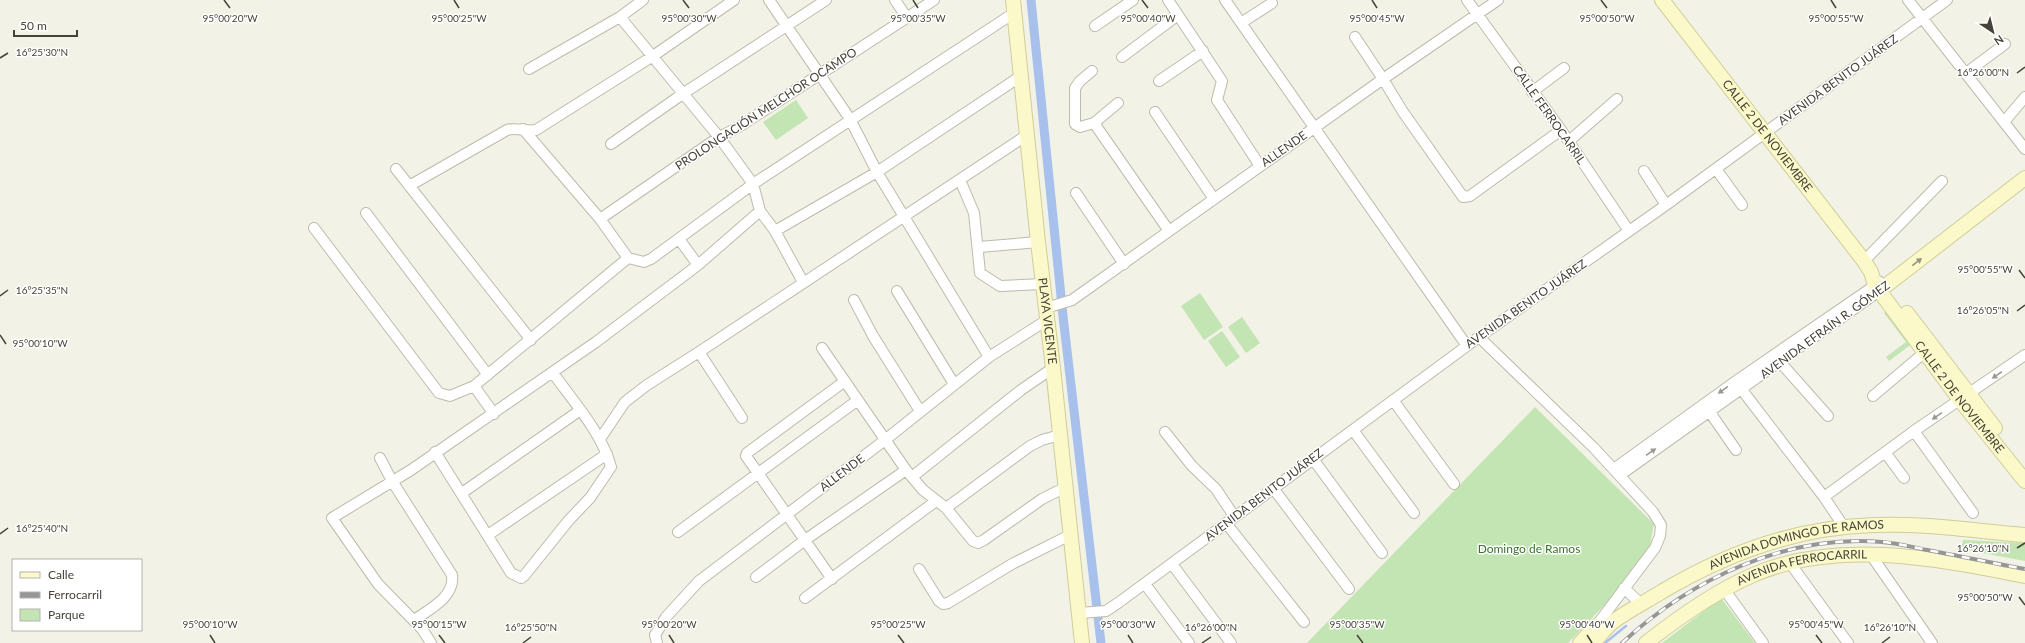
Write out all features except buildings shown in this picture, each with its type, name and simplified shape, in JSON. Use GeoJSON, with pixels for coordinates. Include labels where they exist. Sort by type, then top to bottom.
{"type":"FeatureCollection","features":[{"type":"Feature","properties":{"kind":"street"},"geometry":{"type":"LineString","coordinates":[[529,69],[620,17],[643,0]]}},
{"type":"Feature","properties":{"kind":"street"},"geometry":{"type":"LineString","coordinates":[[409,186],[507,130],[515,128],[536,130],[653,56],[734,0]]}},
{"type":"Feature","properties":{"kind":"street"},"geometry":{"type":"LineString","coordinates":[[769,0],[850,120],[877,172],[989,357]]}},
{"type":"Feature","properties":{"kind":"street"},"geometry":{"type":"LineString","coordinates":[[611,144],[684,93],[787,27],[826,0]]}},
{"type":"Feature","properties":{"kind":"street"},"geometry":{"type":"LineString","coordinates":[[895,0],[906,16],[925,0]]}},
{"type":"Feature","properties":{"kind":"street","name":"PROLONGACIÓN MELCHOR OCAMPO"},"geometry":{"type":"LineString","coordinates":[[600,219],[720,137],[737,128],[906,16],[934,0]]}},
{"type":"Feature","properties":{"kind":"street"},"geometry":{"type":"LineString","coordinates":[[1095,26],[1133,0]]}},
{"type":"Feature","properties":{"kind":"street"},"geometry":{"type":"LineString","coordinates":[[1168,0],[1222,81],[1217,100],[1260,166]]}},
{"type":"Feature","properties":{"kind":"street"},"geometry":{"type":"LineString","coordinates":[[1226,0],[1467,346]]}},
{"type":"Feature","properties":{"kind":"street","name":"CALLE FERROCARRIL"},"geometry":{"type":"LineString","coordinates":[[1467,0],[1532,92],[1561,130],[1629,231]]}},
{"type":"Feature","properties":{"kind":"street","name":"ALLENDE"},"geometry":{"type":"LineString","coordinates":[[657,643],[655,635],[666,617],[693,586],[885,440],[989,357],[1050,311],[1072,300],[1124,264],[1383,79],[1498,0]]}},
{"type":"Feature","properties":{"kind":"street","name":"CALLE 2 DE NOVIEMBRE"},"geometry":{"type":"LineString","coordinates":[[1662,0],[1876,279],[1965,397],[2025,481]]}},
{"type":"Feature","properties":{"kind":"street"},"geometry":{"type":"LineString","coordinates":[[1908,0],[2025,149]]}},
{"type":"Feature","properties":{"kind":"street","name":"AVENIDA BENITO JUÁREZ"},"geometry":{"type":"LineString","coordinates":[[1085,613],[1106,611],[1145,584],[1234,516],[1479,337],[1666,206],[1716,168],[1766,134],[1839,78],[1948,0]]}},
{"type":"Feature","properties":{"kind":"street"},"geometry":{"type":"LineString","coordinates":[[1241,23],[1272,3]]}},
{"type":"Feature","properties":{"kind":"street"},"geometry":{"type":"LineString","coordinates":[[523,129],[600,219],[628,258],[644,262],[753,184],[850,120],[1014,6]]}},
{"type":"Feature","properties":{"kind":"street","name":"PLAYA VICENTE"},"geometry":{"type":"LineString","coordinates":[[1014,6],[1038,242],[1043,284],[1050,311],[1053,368],[1070,535],[1085,613],[1082,643]]}},
{"type":"Feature","properties":{"kind":"street"},"geometry":{"type":"LineString","coordinates":[[1122,57],[1178,15]]}},
{"type":"Feature","properties":{"kind":"street"},"geometry":{"type":"LineString","coordinates":[[620,17],[720,137],[753,184],[760,211],[775,231],[803,282]]}},
{"type":"Feature","properties":{"kind":"street"},"geometry":{"type":"LineString","coordinates":[[1355,38],[1403,112],[1463,197],[1470,196],[1561,130]]}},
{"type":"Feature","properties":{"kind":"street"},"geometry":{"type":"LineString","coordinates":[[1966,73],[2004,44]]}},
{"type":"Feature","properties":{"kind":"street"},"geometry":{"type":"LineString","coordinates":[[1159,81],[1203,51]]}},
{"type":"Feature","properties":{"kind":"street"},"geometry":{"type":"LineString","coordinates":[[1532,92],[1564,68]]}},
{"type":"Feature","properties":{"kind":"street"},"geometry":{"type":"LineString","coordinates":[[1092,71],[1080,81],[1075,88],[1075,124],[1080,127],[1094,124],[1118,103]]}},
{"type":"Feature","properties":{"kind":"street"},"geometry":{"type":"LineString","coordinates":[[775,231],[877,172],[1021,76]]}},
{"type":"Feature","properties":{"kind":"street"},"geometry":{"type":"LineString","coordinates":[[2004,122],[2025,97]]}},
{"type":"Feature","properties":{"kind":"street"},"geometry":{"type":"LineString","coordinates":[[1569,142],[1617,99]]}},
{"type":"Feature","properties":{"kind":"street"},"geometry":{"type":"LineString","coordinates":[[1155,112],[1214,199]]}},
{"type":"Feature","properties":{"kind":"street"},"geometry":{"type":"LineString","coordinates":[[1094,124],[1169,231]]}},
{"type":"Feature","properties":{"kind":"street"},"geometry":{"type":"LineString","coordinates":[[600,439],[625,402],[646,385],[699,352],[1027,135]]}},
{"type":"Feature","properties":{"kind":"street"},"geometry":{"type":"LineString","coordinates":[[1716,168],[1742,205]]}},
{"type":"Feature","properties":{"kind":"street"},"geometry":{"type":"LineString","coordinates":[[396,169],[531,340]]}},
{"type":"Feature","properties":{"kind":"street"},"geometry":{"type":"LineString","coordinates":[[1644,171],[1666,206]]}},
{"type":"Feature","properties":{"kind":"street","name":"AVENIDA EFRAÍN R. GÓMEZ"},"geometry":{"type":"LineString","coordinates":[[1617,472],[1736,381],[1876,279],[2025,178]]}},
{"type":"Feature","properties":{"kind":"street"},"geometry":{"type":"LineString","coordinates":[[960,180],[974,213],[979,247],[978,264],[980,273],[1000,286],[1043,284]]}},
{"type":"Feature","properties":{"kind":"street"},"geometry":{"type":"LineString","coordinates":[[1876,279],[1942,181]]}},
{"type":"Feature","properties":{"kind":"street"},"geometry":{"type":"LineString","coordinates":[[1076,193],[1124,264]]}},
{"type":"Feature","properties":{"kind":"street"},"geometry":{"type":"LineString","coordinates":[[431,643],[414,620],[398,606],[378,584],[332,518],[392,482],[494,414],[553,372],[698,265],[760,211]]}},
{"type":"Feature","properties":{"kind":"street"},"geometry":{"type":"LineString","coordinates":[[366,213],[488,375]]}},
{"type":"Feature","properties":{"kind":"street"},"geometry":{"type":"LineString","coordinates":[[314,228],[439,393],[450,396],[474,386],[628,258]]}},
{"type":"Feature","properties":{"kind":"street"},"geometry":{"type":"LineString","coordinates":[[679,238],[698,265]]}},
{"type":"Feature","properties":{"kind":"street"},"geometry":{"type":"LineString","coordinates":[[979,247],[1038,242]]}},
{"type":"Feature","properties":{"kind":"street","name":"CALLE 2 DE NOVIEMBRE"},"geometry":{"type":"LineString","coordinates":[[1876,279],[1925,352],[2025,467]]}},
{"type":"Feature","properties":{"kind":"street","name":"AVENIDA EFRAÍN R. GÓMEZ"},"geometry":{"type":"LineString","coordinates":[[1617,472],[1781,363],[1876,279]]}},
{"type":"Feature","properties":{"kind":"street"},"geometry":{"type":"LineString","coordinates":[[897,291],[954,384]]}},
{"type":"Feature","properties":{"kind":"street"},"geometry":{"type":"LineString","coordinates":[[854,300],[873,336],[920,411]]}},
{"type":"Feature","properties":{"kind":"street"},"geometry":{"type":"LineString","coordinates":[[1479,337],[1617,472],[1653,512],[1661,525],[1660,536],[1656,548],[1624,588],[1599,629]]}},
{"type":"Feature","properties":{"kind":"street"},"geometry":{"type":"LineString","coordinates":[[822,348],[909,473],[936,501],[946,508],[973,541],[978,542],[1042,499],[1066,487]]}},
{"type":"Feature","properties":{"kind":"street"},"geometry":{"type":"LineString","coordinates":[[699,352],[742,418]]}},
{"type":"Feature","properties":{"kind":"street"},"geometry":{"type":"LineString","coordinates":[[1873,396],[1925,352]]}},
{"type":"Feature","properties":{"kind":"street"},"geometry":{"type":"LineString","coordinates":[[1824,497],[1914,431],[2025,355]]}},
{"type":"Feature","properties":{"kind":"street"},"geometry":{"type":"LineString","coordinates":[[1781,363],[1828,416]]}},
{"type":"Feature","properties":{"kind":"street"},"geometry":{"type":"LineString","coordinates":[[756,577],[805,540],[909,473],[1053,368]]}},
{"type":"Feature","properties":{"kind":"street"},"geometry":{"type":"LineString","coordinates":[[435,452],[511,573],[516,577],[521,578],[524,576],[569,520],[590,498],[608,474],[611,467],[600,439],[553,372]]}},
{"type":"Feature","properties":{"kind":"street"},"geometry":{"type":"LineString","coordinates":[[832,579],[758,473],[747,453],[845,381]]}},
{"type":"Feature","properties":{"kind":"street"},"geometry":{"type":"LineString","coordinates":[[1736,381],[1824,497],[1844,527]]}},
{"type":"Feature","properties":{"kind":"street"},"geometry":{"type":"LineString","coordinates":[[474,386],[494,414]]}},
{"type":"Feature","properties":{"kind":"street"},"geometry":{"type":"LineString","coordinates":[[678,532],[858,400]]}},
{"type":"Feature","properties":{"kind":"street"},"geometry":{"type":"LineString","coordinates":[[1393,400],[1454,484]]}},
{"type":"Feature","properties":{"kind":"street"},"geometry":{"type":"LineString","coordinates":[[462,493],[580,411]]}},
{"type":"Feature","properties":{"kind":"street"},"geometry":{"type":"LineString","coordinates":[[1709,411],[1736,450]]}},
{"type":"Feature","properties":{"kind":"street"},"geometry":{"type":"LineString","coordinates":[[1353,430],[1414,513]]}},
{"type":"Feature","properties":{"kind":"street"},"geometry":{"type":"LineString","coordinates":[[1914,431],[1973,513]]}},
{"type":"Feature","properties":{"kind":"street"},"geometry":{"type":"LineString","coordinates":[[1165,432],[1192,466],[1216,489],[1234,516]]}},
{"type":"Feature","properties":{"kind":"street"},"geometry":{"type":"LineString","coordinates":[[946,508],[1030,446],[1042,440],[1060,435]]}},
{"type":"Feature","properties":{"kind":"street"},"geometry":{"type":"LineString","coordinates":[[1885,452],[1904,478]]}},
{"type":"Feature","properties":{"kind":"street"},"geometry":{"type":"LineString","coordinates":[[488,535],[607,454]]}},
{"type":"Feature","properties":{"kind":"street"},"geometry":{"type":"LineString","coordinates":[[380,458],[392,482],[452,575],[453,584],[449,592],[414,620]]}},
{"type":"Feature","properties":{"kind":"street"},"geometry":{"type":"LineString","coordinates":[[1313,459],[1382,553]]}},
{"type":"Feature","properties":{"kind":"street"},"geometry":{"type":"LineString","coordinates":[[1273,488],[1349,589]]}},
{"type":"Feature","properties":{"kind":"street"},"geometry":{"type":"LineString","coordinates":[[805,598],[936,501]]}},
{"type":"Feature","properties":{"kind":"street"},"geometry":{"type":"LineString","coordinates":[[1226,523],[1304,622]]}},
{"type":"Feature","properties":{"kind":"street","name":"AVENIDA DOMINGO DE RAMOS"},"geometry":{"type":"LineString","coordinates":[[1580,643],[1599,629],[1614,622],[1688,576],[1732,556],[1772,542],[1844,527],[1875,525],[1927,526],[2025,535]]}},
{"type":"Feature","properties":{"kind":"street"},"geometry":{"type":"LineString","coordinates":[[919,569],[939,601],[943,604],[948,603],[1012,564],[1070,535]]}},
{"type":"Feature","properties":{"kind":"street"},"geometry":{"type":"LineString","coordinates":[[1871,555],[1936,560],[2025,576]]}},
{"type":"Feature","properties":{"kind":"street","name":"AVENIDA FERROCARRIL"},"geometry":{"type":"LineString","coordinates":[[1646,643],[1671,623],[1724,589],[1755,574],[1790,563],[1828,557],[1871,555],[1932,643]]}},
{"type":"Feature","properties":{"kind":"street"},"geometry":{"type":"LineString","coordinates":[[1790,563],[1848,643]]}},
{"type":"Feature","properties":{"kind":"street"},"geometry":{"type":"LineString","coordinates":[[1172,564],[1231,643]]}},
{"type":"Feature","properties":{"kind":"street"},"geometry":{"type":"LineString","coordinates":[[1145,584],[1189,643]]}},
{"type":"Feature","properties":{"kind":"street"},"geometry":{"type":"LineString","coordinates":[[1624,588],[1641,604]]}},
{"type":"Feature","properties":{"kind":"street"},"geometry":{"type":"LineString","coordinates":[[1724,589],[1764,643]]}},
{"type":"Feature","properties":{"kind":"street","name":"AVENIDA DOMINGO DE RAMOS"},"geometry":{"type":"LineString","coordinates":[[1593,643],[1599,629]]}},
{"type":"Feature","properties":{"kind":"green space"},"geometry":{"type":"Polygon","coordinates":[[[796,100],[808,118],[776,140],[763,122],[796,100]]]}},
{"type":"Feature","properties":{"kind":"green space"},"geometry":{"type":"Polygon","coordinates":[[[1200,293],[1223,327],[1204,340],[1181,306],[1200,293]]]}},
{"type":"Feature","properties":{"kind":"green space"},"geometry":{"type":"Polygon","coordinates":[[[1888,309],[1913,343],[1889,361],[1886,357],[1906,342],[1884,313],[1888,309]]]}},
{"type":"Feature","properties":{"kind":"green space"},"geometry":{"type":"Polygon","coordinates":[[[1242,317],[1260,343],[1246,353],[1228,327],[1242,317]]]}},
{"type":"Feature","properties":{"kind":"green space"},"geometry":{"type":"Polygon","coordinates":[[[1222,331],[1240,357],[1226,367],[1208,341],[1222,331]]]}},
{"type":"Feature","properties":{"kind":"green space","name":"Domingo de Ramos"},"geometry":{"type":"Polygon","coordinates":[[[1535,407],[1654,524],[1649,550],[1615,594],[1568,643],[1307,643],[1535,407]]]}},
{"type":"Feature","properties":{"kind":"green space"},"geometry":{"type":"Polygon","coordinates":[[[1963,540],[2025,543],[2025,561],[1961,549],[1963,540]]]}},
{"type":"Feature","properties":{"kind":"green space"},"geometry":{"type":"Polygon","coordinates":[[[1721,598],[1755,643],[1662,643],[1721,598]]]}},
{"type":"Feature","properties":{"kind":"waterway"},"geometry":{"type":"LineString","coordinates":[[1031,0],[1063,316],[1101,643]]}},
{"type":"Feature","properties":{"kind":"waterway"},"geometry":{"type":"LineString","coordinates":[[1605,643],[1626,626]]}},
{"type":"Feature","properties":{"kind":"railway"},"geometry":{"type":"LineString","coordinates":[[1622,643],[1649,620],[1678,599],[1709,581],[1742,566],[1776,554],[1811,545],[1846,541],[1882,542],[2025,569]]}}]}
